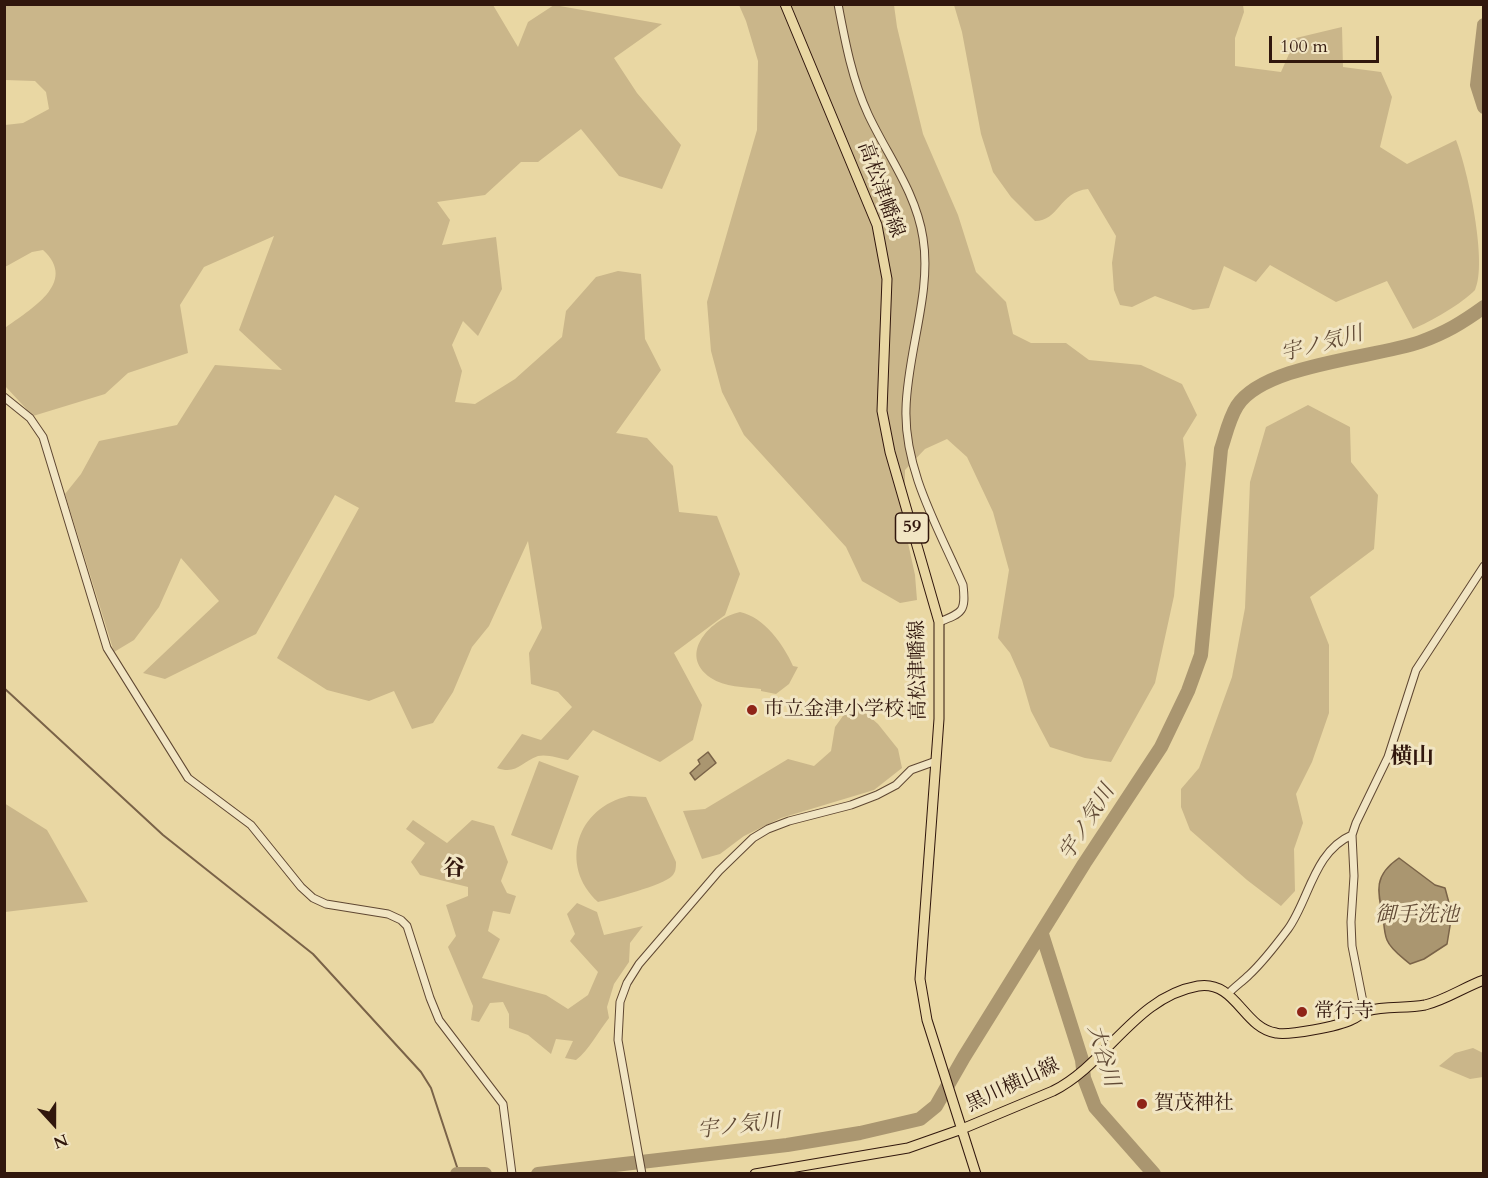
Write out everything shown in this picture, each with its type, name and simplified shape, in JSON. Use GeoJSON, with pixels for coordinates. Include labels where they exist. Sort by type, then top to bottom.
{"type":"FeatureCollection","features":[{"type":"Feature","properties":{"kind":"main road","name":"高松津幡線"},"geometry":{"type":"LineString","coordinates":[[785,4],[877,225],[887,279],[882,411],[890,452],[939,622],[939,719],[920,979],[927,1020],[976,1173]]}},
{"type":"Feature","properties":{"kind":"main road"},"geometry":{"type":"LineString","coordinates":[[1228,994],[1255,1023],[1266,1031],[1289,1034],[1351,1021],[1365,1012],[1435,1003],[1484,980]]}},
{"type":"Feature","properties":{"kind":"main road","name":"黒川横山線"},"geometry":{"type":"LineString","coordinates":[[755,1173],[908,1148],[962,1129],[1066,1084],[1141,1014],[1162,1000],[1200,986],[1216,988],[1228,994]]}},
{"type":"Feature","properties":{"kind":"street"},"geometry":{"type":"LineString","coordinates":[[838,4],[856,82],[868,113],[918,212],[923,240],[924,284],[908,381],[906,411],[908,435],[912,462],[919,484],[963,585],[965,598],[963,609],[957,615],[939,622]]}},
{"type":"Feature","properties":{"kind":"street"},"geometry":{"type":"LineString","coordinates":[[4,397],[30,418],[43,437],[107,648],[188,778],[251,825],[301,887],[314,898],[332,905],[388,914],[401,920],[407,926],[430,998],[440,1020],[502,1104],[511,1171]]}},
{"type":"Feature","properties":{"kind":"street"},"geometry":{"type":"LineString","coordinates":[[1365,1012],[1352,946],[1354,876],[1352,836],[1388,757],[1416,670],[1484,566]]}},
{"type":"Feature","properties":{"kind":"street"},"geometry":{"type":"LineString","coordinates":[[641,1171],[618,1040],[620,1002],[627,983],[656,943],[736,852],[760,833],[789,820],[851,805],[877,795],[896,785],[911,770],[936,761]]}},
{"type":"Feature","properties":{"kind":"street"},"geometry":{"type":"LineString","coordinates":[[1228,994],[1258,966],[1288,929],[1299,912],[1311,881],[1332,848],[1343,839],[1352,836]]}},
{"type":"Feature","properties":{"kind":"shaded area"},"geometry":{"type":"Polygon","coordinates":[[[5,4],[493,5],[518,47],[528,22],[554,5],[662,24],[614,58],[637,93],[681,145],[662,189],[619,176],[581,129],[538,162],[521,162],[485,195],[437,202],[450,220],[442,245],[496,237],[502,289],[478,336],[463,321],[452,345],[462,371],[455,402],[475,404],[515,379],[562,337],[566,311],[596,277],[618,271],[641,274],[645,339],[661,370],[616,433],[647,438],[673,466],[679,512],[717,516],[740,574],[725,615],[674,653],[702,705],[693,740],[660,762],[593,730],[568,760],[553,756],[538,756],[514,769],[497,768],[522,734],[541,740],[572,707],[558,692],[531,684],[529,653],[542,628],[528,541],[489,626],[472,647],[453,692],[433,723],[412,729],[394,691],[369,701],[327,690],[277,658],[359,508],[335,495],[256,634],[165,679],[143,673],[219,601],[181,558],[159,607],[134,640],[114,652],[65,494],[81,474],[99,441],[177,425],[215,365],[282,370],[239,330],[274,236],[204,267],[180,305],[188,353],[128,373],[105,394],[33,416],[5,386],[5,328],[46,295],[56,274],[53,262],[43,250],[32,252],[5,267],[5,125],[23,123],[49,109],[46,92],[35,81],[5,80],[5,4]]]}},
{"type":"Feature","properties":{"kind":"shaded area"},"geometry":{"type":"Polygon","coordinates":[[[739,5],[894,5],[897,27],[923,134],[958,215],[976,272],[1006,302],[1013,334],[1031,343],[1066,343],[1089,360],[1141,365],[1182,384],[1197,415],[1183,438],[1186,464],[1174,596],[1155,683],[1111,762],[1085,758],[1050,747],[1031,711],[1022,680],[1010,653],[998,638],[1009,570],[993,512],[967,457],[947,439],[925,449],[905,470],[905,529],[915,575],[917,600],[900,603],[862,581],[846,547],[744,435],[722,392],[711,351],[707,302],[757,130],[758,61],[739,5]]]}},
{"type":"Feature","properties":{"kind":"shaded area"},"geometry":{"type":"Polygon","coordinates":[[[954,5],[1243,5],[1244,12],[1235,38],[1235,66],[1281,72],[1296,38],[1342,27],[1343,67],[1381,72],[1392,97],[1380,147],[1407,164],[1456,140],[1471,194],[1478,239],[1478,277],[1475,290],[1446,312],[1413,329],[1387,281],[1336,302],[1270,265],[1256,282],[1224,266],[1209,308],[1193,310],[1155,296],[1132,307],[1120,305],[1114,290],[1112,263],[1116,236],[1088,189],[1071,195],[1055,212],[1043,220],[1035,221],[1011,197],[993,172],[981,134],[962,32],[954,5]]]}},
{"type":"Feature","properties":{"kind":"shaded area"},"geometry":{"type":"Polygon","coordinates":[[[1308,405],[1350,427],[1351,462],[1378,495],[1374,549],[1310,597],[1329,645],[1329,713],[1312,762],[1296,794],[1303,823],[1294,849],[1295,891],[1281,906],[1247,880],[1190,830],[1181,807],[1181,789],[1199,768],[1232,677],[1245,608],[1250,482],[1266,427],[1308,405]]]}},
{"type":"Feature","properties":{"kind":"shaded area"},"geometry":{"type":"Polygon","coordinates":[[[740,612],[765,626],[779,641],[793,666],[798,667],[789,684],[776,694],[716,681],[701,669],[697,658],[697,648],[702,638],[719,621],[740,612]]]}},
{"type":"Feature","properties":{"kind":"shaded area"},"geometry":{"type":"Polygon","coordinates":[[[853,702],[878,724],[898,749],[902,768],[874,790],[781,818],[744,836],[720,854],[702,859],[683,811],[705,809],[788,759],[814,766],[831,751],[835,727],[853,702]]]}},
{"type":"Feature","properties":{"kind":"shaded area"},"geometry":{"type":"Polygon","coordinates":[[[539,761],[579,776],[552,850],[511,835],[539,761]]]}},
{"type":"Feature","properties":{"kind":"shaded area"},"geometry":{"type":"Polygon","coordinates":[[[629,796],[646,797],[676,862],[675,871],[667,880],[598,902],[586,887],[579,871],[577,855],[579,839],[586,825],[597,812],[611,802],[629,796]]]}},
{"type":"Feature","properties":{"kind":"shaded area"},"geometry":{"type":"Polygon","coordinates":[[[4,803],[47,830],[88,902],[5,912],[4,803]]]}},
{"type":"Feature","properties":{"kind":"shaded area"},"geometry":{"type":"Polygon","coordinates":[[[413,820],[447,843],[472,820],[494,826],[508,862],[501,881],[507,893],[516,896],[510,914],[493,911],[488,931],[500,939],[482,978],[546,995],[568,1009],[588,995],[598,972],[570,941],[575,934],[567,914],[577,903],[597,912],[604,935],[643,926],[630,943],[629,962],[614,984],[607,1007],[609,1018],[576,1060],[565,1058],[573,1041],[556,1039],[551,1054],[528,1035],[509,1028],[509,1014],[503,1002],[490,1003],[479,1022],[471,1020],[473,1006],[448,947],[456,936],[446,905],[468,896],[468,887],[420,875],[411,862],[425,843],[406,829],[413,820]]]}},
{"type":"Feature","properties":{"kind":"shaded area"},"geometry":{"type":"Polygon","coordinates":[[[1473,1048],[1483,1053],[1483,1077],[1470,1079],[1439,1066],[1455,1053],[1473,1048]]]}},
{"type":"Feature","properties":{"kind":"water"},"geometry":{"type":"Polygon","coordinates":[[[708,752],[716,763],[695,780],[690,773],[700,764],[698,760],[708,752]]]}},
{"type":"Feature","properties":{"kind":"water","name":"御手洗池"},"geometry":{"type":"Polygon","coordinates":[[[1399,858],[1435,885],[1445,888],[1452,914],[1447,944],[1424,959],[1410,964],[1394,950],[1387,940],[1379,898],[1381,877],[1399,858]]]}},
{"type":"Feature","properties":{"kind":"waterway","name":"宇ノ気川"},"geometry":{"type":"LineString","coordinates":[[1484,25],[1477,85],[1484,107]]}},
{"type":"Feature","properties":{"kind":"waterway","name":"宇ノ気川"},"geometry":{"type":"LineString","coordinates":[[538,1174],[787,1145],[860,1133],[920,1119],[936,1106],[1084,864],[1161,747],[1188,691],[1201,655],[1221,449],[1237,406],[1251,392],[1271,381],[1321,364],[1420,342],[1453,327],[1484,307]]}},
{"type":"Feature","properties":{"kind":"waterway"},"geometry":{"type":"LineString","coordinates":[[4,688],[163,835],[313,954],[421,1072],[431,1088],[459,1173]]}},
{"type":"Feature","properties":{"kind":"waterway","name":"大谷川"},"geometry":{"type":"LineString","coordinates":[[1042,934],[1082,1060],[1084,1078],[1095,1107],[1154,1174]]}},
{"type":"Feature","properties":{"kind":"waterway","name":"宇ノ気川"},"geometry":{"type":"LineString","coordinates":[[457,1174],[485,1174]]}},
{"type":"Feature","properties":{"kind":"place","name":"市立金津小学校"},"geometry":{"type":"Point","coordinates":[752,710]}},
{"type":"Feature","properties":{"kind":"place","name":"常行寺"},"geometry":{"type":"Point","coordinates":[1302,1012]}},
{"type":"Feature","properties":{"kind":"place","name":"賀茂神社"},"geometry":{"type":"Point","coordinates":[1142,1104]}},
{"type":"Feature","properties":{"kind":"district","name":"横山"},"geometry":{"type":"Point","coordinates":[1412,758]}},
{"type":"Feature","properties":{"kind":"district","name":"谷"},"geometry":{"type":"Point","coordinates":[454,870]}}]}
